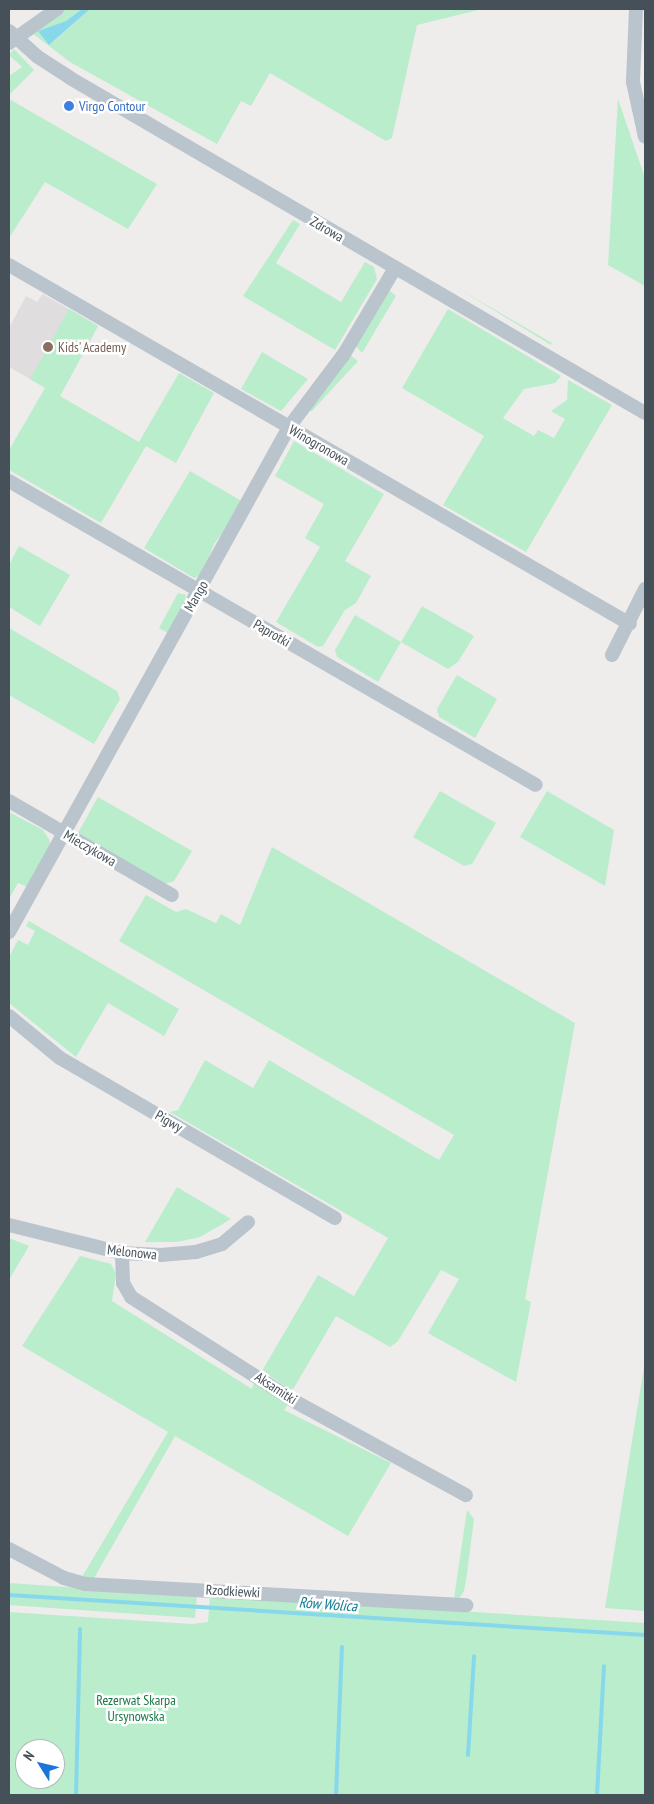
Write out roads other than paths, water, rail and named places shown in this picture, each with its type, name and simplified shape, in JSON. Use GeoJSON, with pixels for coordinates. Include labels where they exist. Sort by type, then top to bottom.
{"type":"FeatureCollection","features":[{"type":"Feature","properties":{"kind":"street"},"geometry":{"type":"LineString","coordinates":[[10,37],[57,9]]}},
{"type":"Feature","properties":{"kind":"street"},"geometry":{"type":"LineString","coordinates":[[636,9],[633,82],[645,137]]}},
{"type":"Feature","properties":{"kind":"street","name":"Zdrowa"},"geometry":{"type":"LineString","coordinates":[[10,37],[70,78],[645,413]]}},
{"type":"Feature","properties":{"kind":"street","name":"Winogronowa"},"geometry":{"type":"LineString","coordinates":[[9,265],[630,624]]}},
{"type":"Feature","properties":{"kind":"street","name":"Mango"},"geometry":{"type":"LineString","coordinates":[[9,932],[289,427],[344,354],[395,268]]}},
{"type":"Feature","properties":{"kind":"street","name":"Paprotki"},"geometry":{"type":"LineString","coordinates":[[9,481],[536,786]]}},
{"type":"Feature","properties":{"kind":"street"},"geometry":{"type":"LineString","coordinates":[[612,655],[630,624],[645,589]]}},
{"type":"Feature","properties":{"kind":"street","name":"Mieczykowa"},"geometry":{"type":"LineString","coordinates":[[9,801],[172,895]]}},
{"type":"Feature","properties":{"kind":"street","name":"Pigwy"},"geometry":{"type":"LineString","coordinates":[[9,1016],[60,1058],[335,1218]]}},
{"type":"Feature","properties":{"kind":"street","name":"Melonowa"},"geometry":{"type":"LineString","coordinates":[[9,1225],[122,1253],[161,1255],[196,1252],[228,1240],[248,1222]]}},
{"type":"Feature","properties":{"kind":"street","name":"Aksamitki"},"geometry":{"type":"LineString","coordinates":[[122,1253],[123,1283],[131,1297],[294,1401],[466,1495]]}},
{"type":"Feature","properties":{"kind":"street","name":"Rzodkiewki"},"geometry":{"type":"LineString","coordinates":[[9,1549],[64,1578],[85,1584],[466,1605]]}},
{"type":"Feature","properties":{"kind":"water"},"geometry":{"type":"Polygon","coordinates":[[[82,9],[90,9],[49,45],[38,31],[66,21],[82,9]]]}},
{"type":"Feature","properties":{"kind":"waterway","name":"Rów Wolica"},"geometry":{"type":"LineString","coordinates":[[9,1595],[645,1635]]}},
{"type":"Feature","properties":{"kind":"waterway"},"geometry":{"type":"LineString","coordinates":[[76,1795],[80,1629]]}},
{"type":"Feature","properties":{"kind":"waterway"},"geometry":{"type":"LineString","coordinates":[[336,1795],[342,1647]]}},
{"type":"Feature","properties":{"kind":"waterway"},"geometry":{"type":"LineString","coordinates":[[468,1755],[474,1656]]}},
{"type":"Feature","properties":{"kind":"waterway"},"geometry":{"type":"LineString","coordinates":[[597,1795],[604,1666]]}},
{"type":"Feature","properties":{"kind":"place","name":"Virgo Contour"},"geometry":{"type":"Point","coordinates":[69,106]}},
{"type":"Feature","properties":{"kind":"place","name":"Kids' Academy"},"geometry":{"type":"Point","coordinates":[48,347]}},
{"type":"Feature","properties":{"kind":"park label","name":"Rezerwat Skarpa Ursynowska"},"geometry":{"type":"Point","coordinates":[136,1708]}}]}
